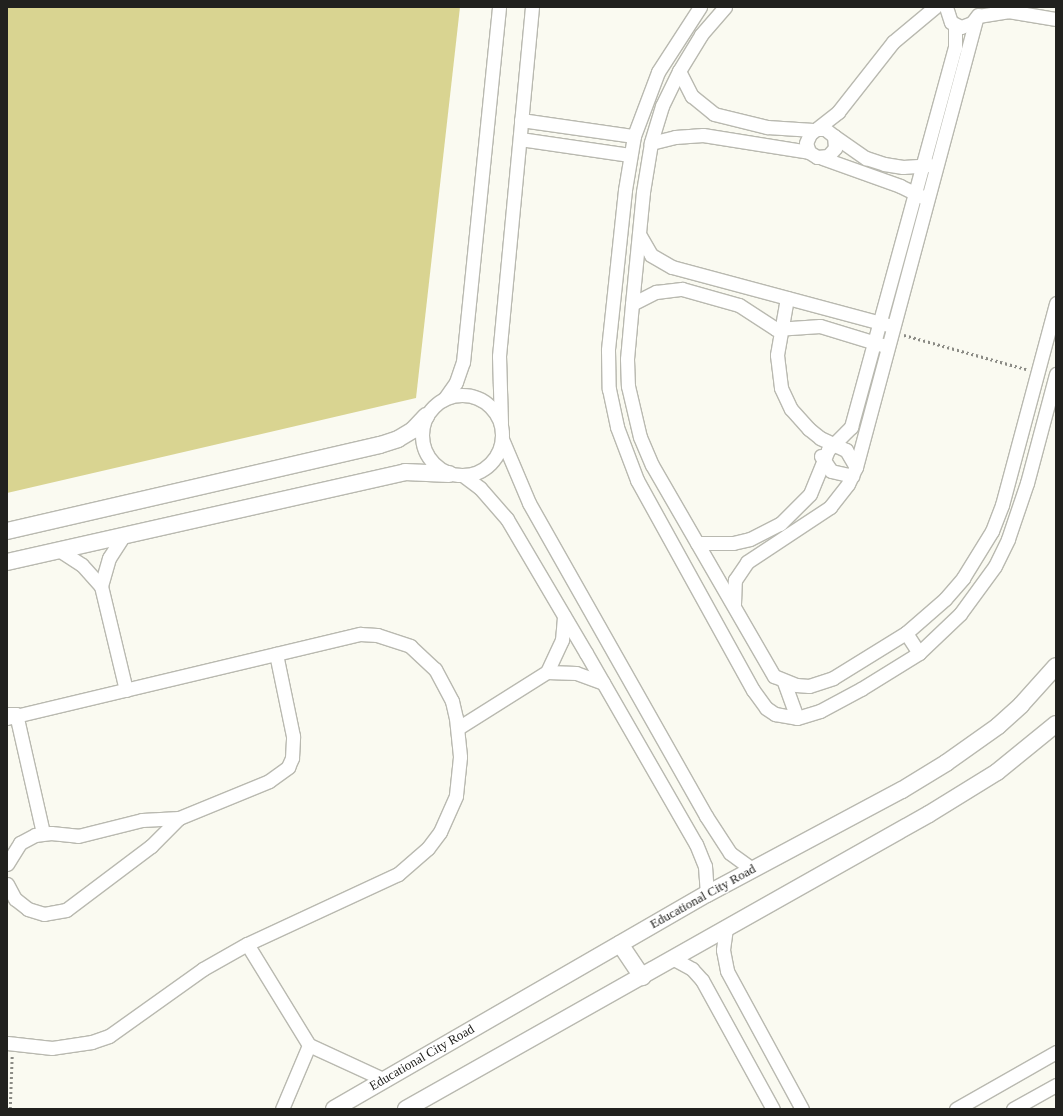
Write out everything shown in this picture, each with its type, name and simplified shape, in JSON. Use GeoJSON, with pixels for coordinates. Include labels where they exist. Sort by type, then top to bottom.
{"type":"FeatureCollection","features":[{"type":"Feature","properties":{"kind":"street"},"geometry":{"type":"LineString","coordinates":[[7,531],[380,445],[398,439],[413,430],[435,405],[445,398],[456,382],[463,362],[499,7]]}},
{"type":"Feature","properties":{"kind":"street"},"geometry":{"type":"LineString","coordinates":[[7,562],[405,472],[457,475],[478,473],[490,464],[499,452],[502,439],[499,356],[532,7]]}},
{"type":"Feature","properties":{"kind":"street"},"geometry":{"type":"LineString","coordinates":[[700,7],[658,72],[634,136],[625,190],[608,369],[612,408],[623,445],[637,480],[758,700],[775,714],[797,718],[840,701],[919,653],[964,608],[987,579],[1005,546],[1025,490],[1056,374]]}},
{"type":"Feature","properties":{"kind":"street"},"geometry":{"type":"LineString","coordinates":[[725,7],[702,35],[679,71],[662,106],[651,143],[643,192],[632,304],[627,360],[628,386],[640,436],[652,465],[774,676],[784,682],[809,686],[821,683],[857,665],[906,633],[945,599],[963,578],[992,531],[1002,505],[1055,307]]}},
{"type":"Feature","properties":{"kind":"street"},"geometry":{"type":"LineString","coordinates":[[809,152],[806,143],[815,130],[838,112],[893,42],[935,7]]}},
{"type":"Feature","properties":{"kind":"street"},"geometry":{"type":"LineString","coordinates":[[946,7],[948,18],[955,25],[967,26],[978,14],[1008,11],[1056,20]]}},
{"type":"Feature","properties":{"kind":"street"},"geometry":{"type":"LineString","coordinates":[[734,608],[733,586],[738,573],[747,562],[819,516],[840,496],[854,472],[978,14]]}},
{"type":"Feature","properties":{"kind":"street"},"geometry":{"type":"LineString","coordinates":[[697,543],[733,543],[750,539],[780,524],[810,494],[822,461],[832,444],[851,427],[881,323],[955,48],[955,25]]}},
{"type":"Feature","properties":{"kind":"street"},"geometry":{"type":"LineString","coordinates":[[679,71],[692,96],[714,114],[767,127],[815,130],[825,129],[866,158],[884,164],[923,167],[938,163]]}},
{"type":"Feature","properties":{"kind":"street"},"geometry":{"type":"LineString","coordinates":[[521,120],[634,136]]}},
{"type":"Feature","properties":{"kind":"street"},"geometry":{"type":"LineString","coordinates":[[651,143],[675,137],[704,135],[809,152],[916,193],[928,201]]}},
{"type":"Feature","properties":{"kind":"street"},"geometry":{"type":"LineString","coordinates":[[822,158],[832,153],[836,142],[834,136]]}},
{"type":"Feature","properties":{"kind":"street"},"geometry":{"type":"LineString","coordinates":[[520,139],[630,155]]}},
{"type":"Feature","properties":{"kind":"street"},"geometry":{"type":"LineString","coordinates":[[625,190],[643,192]]}},
{"type":"Feature","properties":{"kind":"street"},"geometry":{"type":"LineString","coordinates":[[639,234],[646,249],[664,264],[881,323],[893,329]]}},
{"type":"Feature","properties":{"kind":"street"},"geometry":{"type":"LineString","coordinates":[[632,304],[660,290],[682,289],[739,305],[766,325],[781,329],[820,326],[889,346]]}},
{"type":"Feature","properties":{"kind":"street"},"geometry":{"type":"LineString","coordinates":[[787,298],[781,329],[777,366],[781,388],[791,409],[809,429],[849,453],[854,472]]}},
{"type":"Feature","properties":{"kind":"street"},"geometry":{"type":"LineString","coordinates":[[445,398],[462,394],[474,396],[494,410],[501,423]]}},
{"type":"Feature","properties":{"kind":"street"},"geometry":{"type":"LineString","coordinates":[[426,416],[422,430],[422,444],[427,456],[437,468],[457,475],[480,488],[507,519],[698,848],[708,882],[707,894]]}},
{"type":"Feature","properties":{"kind":"street"},"geometry":{"type":"LineString","coordinates":[[809,429],[822,461],[831,471],[854,472]]}},
{"type":"Feature","properties":{"kind":"street"},"geometry":{"type":"LineString","coordinates":[[623,445],[640,436]]}},
{"type":"Feature","properties":{"kind":"street"},"geometry":{"type":"LineString","coordinates":[[502,439],[529,503],[706,816],[730,853],[752,869]]}},
{"type":"Feature","properties":{"kind":"street"},"geometry":{"type":"LineString","coordinates":[[124,535],[108,558],[101,586],[126,690]]}},
{"type":"Feature","properties":{"kind":"street"},"geometry":{"type":"LineString","coordinates":[[59,550],[82,565],[101,586]]}},
{"type":"Feature","properties":{"kind":"street"},"geometry":{"type":"LineString","coordinates":[[458,728],[547,672],[562,640],[564,616]]}},
{"type":"Feature","properties":{"kind":"street"},"geometry":{"type":"LineString","coordinates":[[906,633],[919,653]]}},
{"type":"Feature","properties":{"kind":"street"},"geometry":{"type":"LineString","coordinates":[[10,1044],[52,1048],[86,1044],[109,1036],[203,969],[247,944],[398,874],[428,848],[443,826],[456,796],[460,757],[458,728],[452,701],[435,670],[423,656],[394,639],[360,634],[126,690],[10,715],[43,833]]}},
{"type":"Feature","properties":{"kind":"street"},"geometry":{"type":"LineString","coordinates":[[7,864],[20,843],[43,833],[78,836],[142,820],[179,818],[269,781],[288,767],[292,758],[292,736],[276,654]]}},
{"type":"Feature","properties":{"kind":"street","name":"Educational City Road"},"geometry":{"type":"LineString","coordinates":[[334,1109],[707,894],[902,790],[946,763],[998,726],[1021,705],[1056,666]]}},
{"type":"Feature","properties":{"kind":"street"},"geometry":{"type":"LineString","coordinates":[[547,672],[576,673],[602,683]]}},
{"type":"Feature","properties":{"kind":"street"},"geometry":{"type":"LineString","coordinates":[[784,682],[797,718]]}},
{"type":"Feature","properties":{"kind":"street"},"geometry":{"type":"LineString","coordinates":[[406,1109],[929,814],[997,772],[1056,724]]}},
{"type":"Feature","properties":{"kind":"street"},"geometry":{"type":"LineString","coordinates":[[7,884],[15,899],[28,909],[44,914],[66,910],[151,846],[179,818]]}},
{"type":"Feature","properties":{"kind":"street"},"geometry":{"type":"LineString","coordinates":[[726,928],[723,950],[727,971],[802,1109]]}},
{"type":"Feature","properties":{"kind":"street"},"geometry":{"type":"LineString","coordinates":[[247,944],[310,1045],[385,1080]]}},
{"type":"Feature","properties":{"kind":"street"},"geometry":{"type":"LineString","coordinates":[[620,944],[642,977]]}},
{"type":"Feature","properties":{"kind":"street"},"geometry":{"type":"LineString","coordinates":[[674,959],[692,969],[702,980],[773,1109]]}},
{"type":"Feature","properties":{"kind":"street"},"geometry":{"type":"LineString","coordinates":[[282,1109],[310,1045]]}},
{"type":"Feature","properties":{"kind":"street"},"geometry":{"type":"LineString","coordinates":[[956,1109],[1056,1052]]}},
{"type":"Feature","properties":{"kind":"street"},"geometry":{"type":"LineString","coordinates":[[1014,1109],[1056,1085]]}},
{"type":"Feature","properties":{"kind":"path"},"geometry":{"type":"LineString","coordinates":[[893,329],[1038,373]]}},
{"type":"Feature","properties":{"kind":"path"},"geometry":{"type":"LineString","coordinates":[[10,1044],[10,1109]]}},
{"type":"Feature","properties":{"kind":"shaded area"},"geometry":{"type":"Polygon","coordinates":[[[7,7],[460,7],[416,398],[7,493],[7,7]]]}}]}
